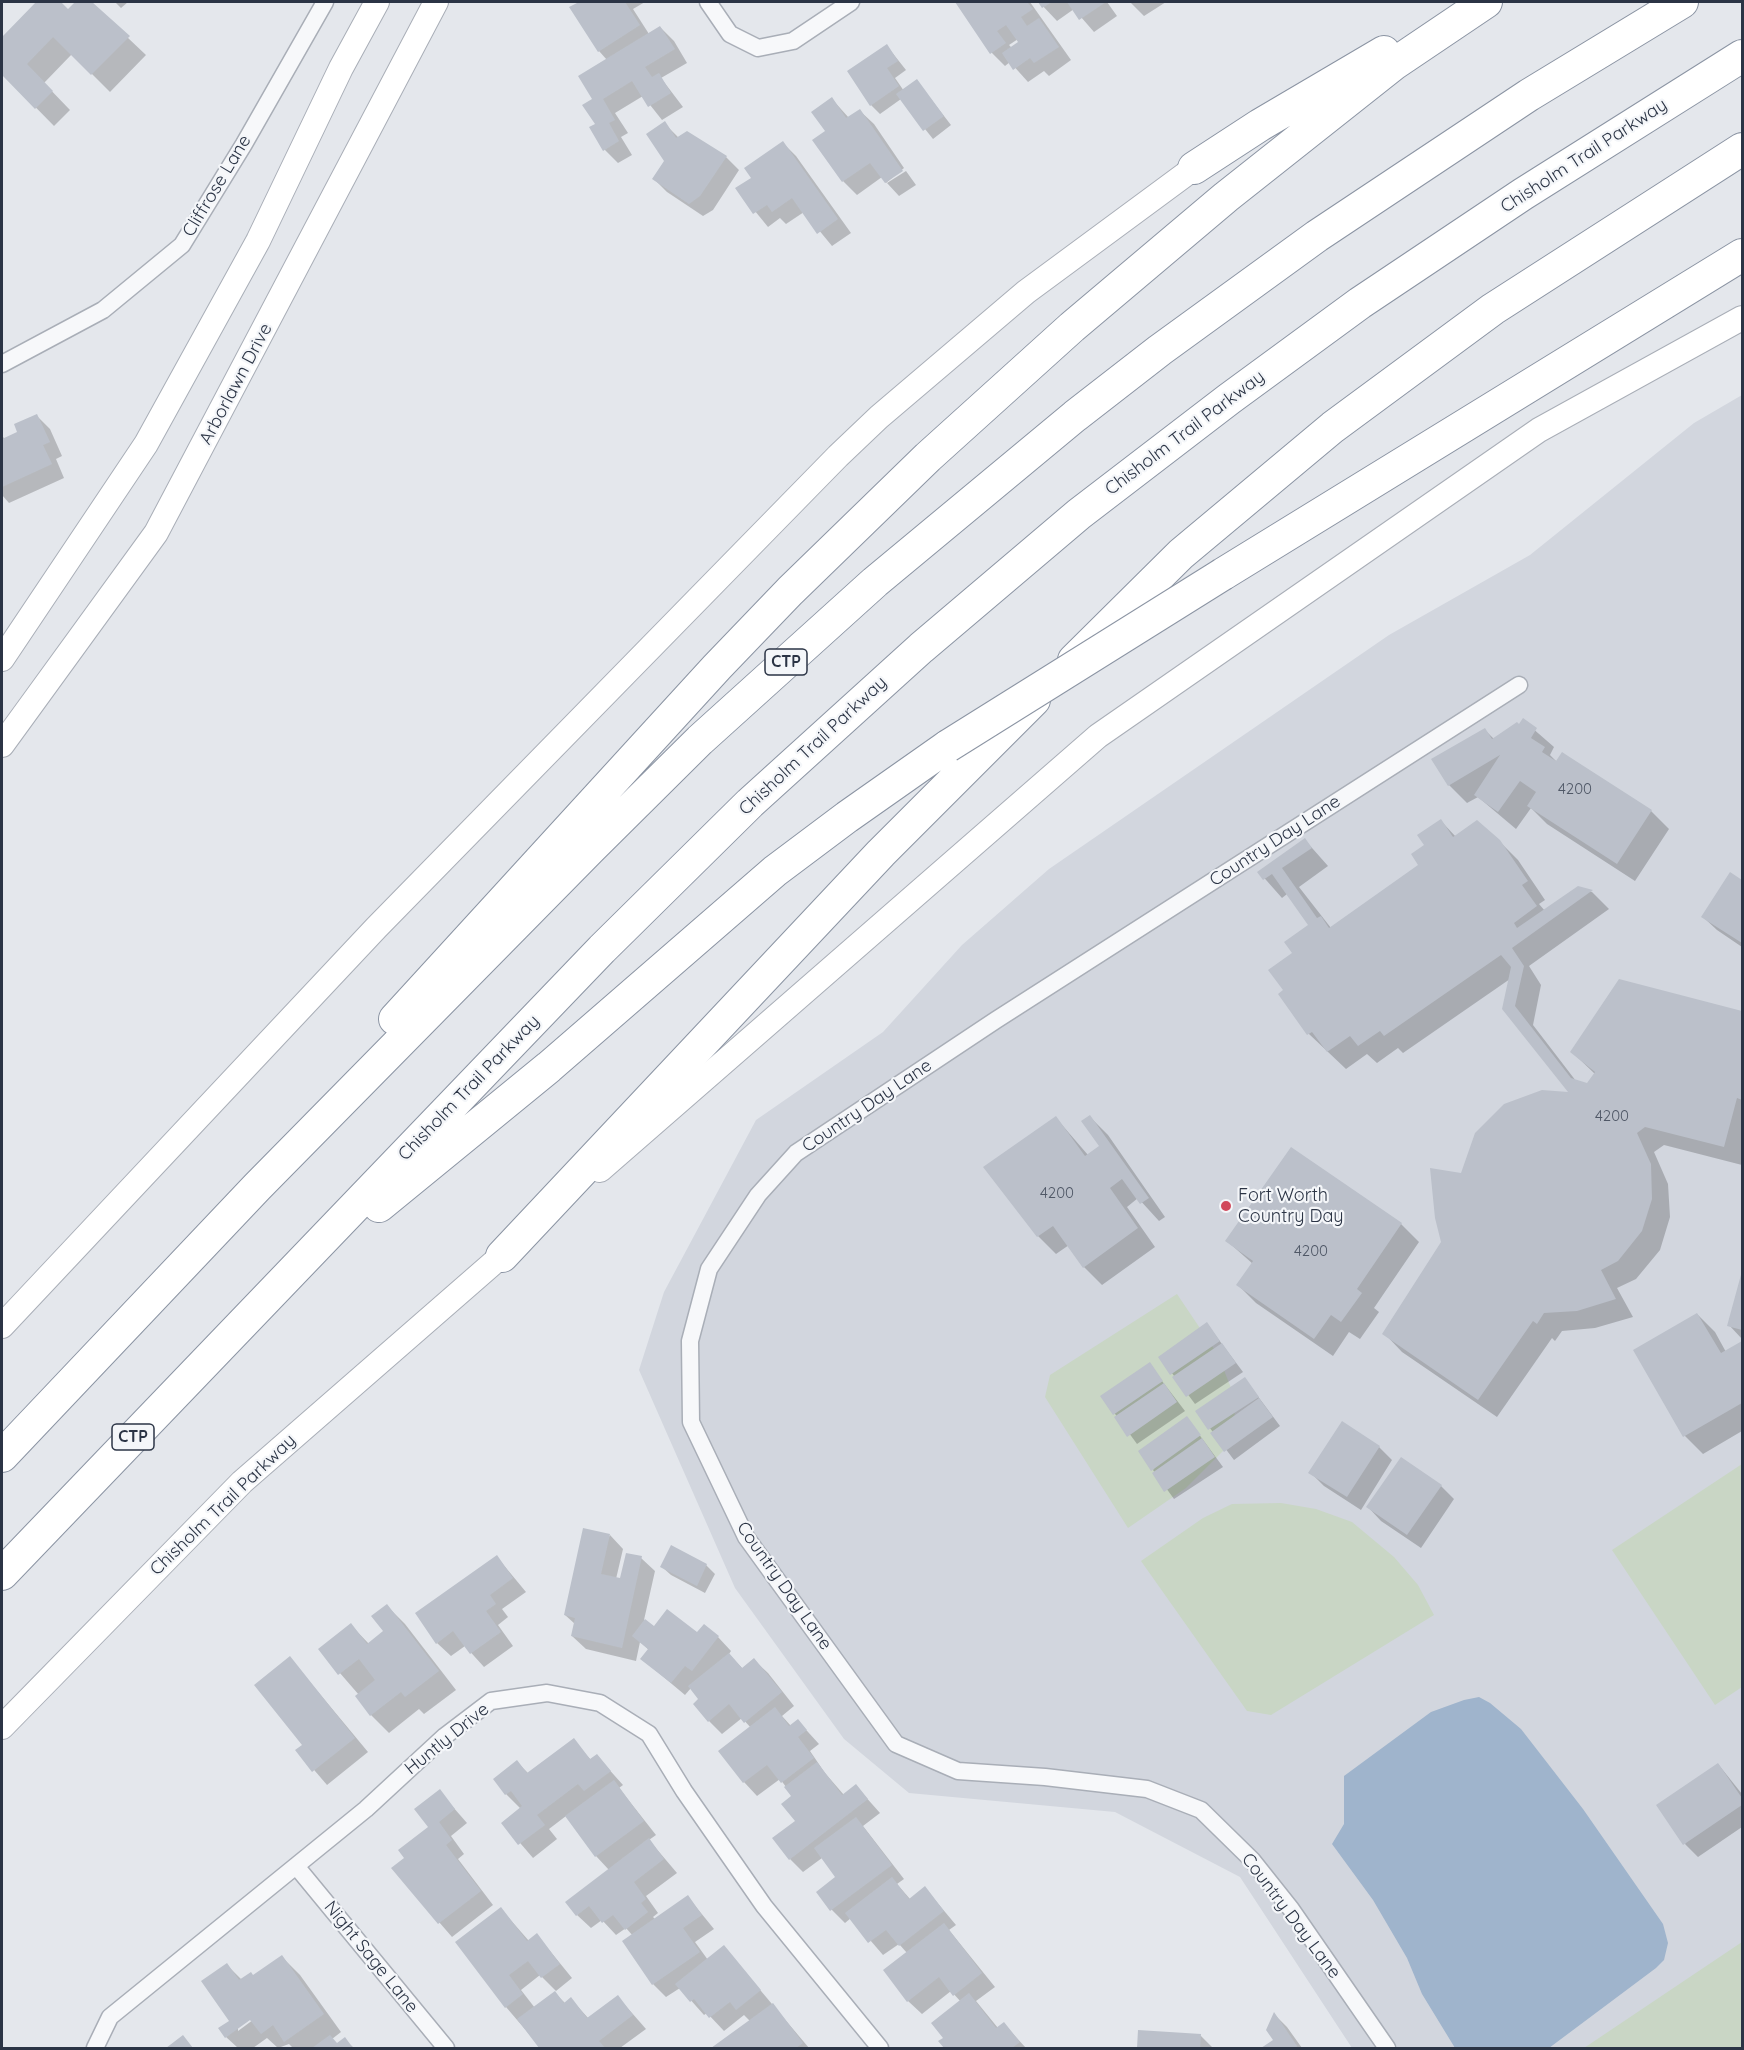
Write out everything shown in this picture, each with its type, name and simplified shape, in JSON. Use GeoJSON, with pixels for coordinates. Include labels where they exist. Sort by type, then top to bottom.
{"type":"FeatureCollection","features":[{"type":"Feature","properties":{"kind":"highway"},"geometry":{"type":"LineString","coordinates":[[1194,168],[1260,125],[1388,49],[1480,2]]}},
{"type":"Feature","properties":{"kind":"highway"},"geometry":{"type":"LineString","coordinates":[[257,1187],[386,1028],[624,767],[838,543],[928,457],[1072,327],[1226,197],[1394,64],[1486,2]]}},
{"type":"Feature","properties":{"kind":"highway","name":"CTP"},"geometry":{"type":"LineString","coordinates":[[2,1456],[257,1187],[693,747],[843,610],[935,530],[1143,363],[1317,236],[1494,118],[1682,2]]}},
{"type":"Feature","properties":{"kind":"highway","name":"Chisholm Trail Parkway"},"geometry":{"type":"LineString","coordinates":[[2,1574],[638,913],[782,774],[986,592],[1125,479],[1360,303],[1523,194],[1743,56]]}},
{"type":"Feature","properties":{"kind":"highway"},"geometry":{"type":"LineString","coordinates":[[502,1256],[881,853],[1181,554],[1333,427],[1493,309],[1743,149]]}},
{"type":"Feature","properties":{"kind":"highway"},"geometry":{"type":"LineString","coordinates":[[265,1300],[549,1067],[768,877],[847,817],[948,746],[1223,574],[1743,255]]}},
{"type":"Feature","properties":{"kind":"main road"},"geometry":{"type":"LineString","coordinates":[[2,659],[147,444],[258,241],[341,68],[377,2]]}},
{"type":"Feature","properties":{"kind":"main road","name":"Arborlawn Drive"},"geometry":{"type":"LineString","coordinates":[[2,746],[156,533],[218,421],[436,2]]}},
{"type":"Feature","properties":{"kind":"main road"},"geometry":{"type":"LineString","coordinates":[[2,1326],[376,928],[838,456],[879,417],[1026,292],[1194,168]]}},
{"type":"Feature","properties":{"kind":"main road","name":"Chisholm Trail Parkway"},"geometry":{"type":"LineString","coordinates":[[2,1728],[242,1482],[1098,736],[1539,430],[1743,318]]}},
{"type":"Feature","properties":{"kind":"street","name":"Cliffrose Lane"},"geometry":{"type":"LineString","coordinates":[[2,364],[103,310],[182,245],[244,144],[325,2]]}},
{"type":"Feature","properties":{"kind":"street"},"geometry":{"type":"LineString","coordinates":[[708,2],[730,34],[758,48],[793,41],[851,2]]}},
{"type":"Feature","properties":{"kind":"street","name":"Country Day Lane"},"geometry":{"type":"LineString","coordinates":[[1386,2049],[1291,1909],[1252,1860],[1201,1810],[1147,1789],[1045,1777],[958,1771],[896,1744],[746,1537],[691,1422],[690,1341],[709,1269],[758,1195],[796,1153],[996,1020],[1519,685]]}},
{"type":"Feature","properties":{"kind":"street","name":"Huntly Drive"},"geometry":{"type":"LineString","coordinates":[[95,2049],[110,2017],[214,1930],[366,1809],[445,1736],[491,1701],[547,1693],[600,1703],[649,1734],[684,1791],[764,1906],[880,2049]]}},
{"type":"Feature","properties":{"kind":"street","name":"Night Sage Lane"},"geometry":{"type":"LineString","coordinates":[[296,1866],[446,2049]]}},
{"type":"Feature","properties":{"kind":"shaded area","name":"Fort Worth Country Day"},"geometry":{"type":"Polygon","coordinates":[[[1742,395],[1742,2048],[1352,2048],[1240,1877],[1115,1812],[909,1793],[844,1739],[735,1588],[639,1370],[664,1292],[756,1120],[883,1032],[962,945],[1049,869],[1389,635],[1530,555],[1694,423],[1742,395]]]}},
{"type":"Feature","properties":{"kind":"green space"},"geometry":{"type":"Polygon","coordinates":[[[1177,1294],[1218,1355],[1233,1393],[1235,1419],[1223,1451],[1186,1488],[1128,1528],[1045,1397],[1050,1375],[1177,1294]]]}},
{"type":"Feature","properties":{"kind":"green space"},"geometry":{"type":"Polygon","coordinates":[[[1742,1464],[1742,1687],[1715,1705],[1612,1550],[1742,1464]]]}},
{"type":"Feature","properties":{"kind":"green space"},"geometry":{"type":"Polygon","coordinates":[[[1281,1503],[1316,1509],[1352,1522],[1394,1557],[1418,1585],[1434,1615],[1271,1715],[1247,1711],[1141,1561],[1203,1518],[1232,1504],[1281,1503]]]}},
{"type":"Feature","properties":{"kind":"green space"},"geometry":{"type":"Polygon","coordinates":[[[1742,1942],[1742,2048],[1584,2048],[1742,1942]]]}},
{"type":"Feature","properties":{"kind":"water"},"geometry":{"type":"Polygon","coordinates":[[[1479,1697],[1490,1703],[1521,1729],[1583,1809],[1663,1924],[1668,1943],[1664,1960],[1656,1968],[1549,2048],[1455,2048],[1422,1994],[1407,1958],[1373,1900],[1332,1844],[1344,1824],[1344,1776],[1431,1712],[1479,1697]]]}},
{"type":"Feature","properties":{"kind":"building"},"geometry":{"type":"Polygon","coordinates":[[[36,2],[61,2],[68,9],[75,2],[92,2],[130,36],[91,75],[53,37],[27,64],[53,91],[35,109],[2,75],[2,37],[36,2]]]}},
{"type":"Feature","properties":{"kind":"building"},"geometry":{"type":"Polygon","coordinates":[[[579,2],[625,2],[640,25],[598,52],[569,7],[579,2]]]}},
{"type":"Feature","properties":{"kind":"building"},"geometry":{"type":"Polygon","coordinates":[[[955,2],[1027,2],[1033,9],[1021,17],[1027,26],[1039,18],[1059,47],[1034,63],[1030,58],[1013,70],[1002,53],[1018,42],[1006,25],[997,31],[1006,43],[990,54],[955,2]]]}},
{"type":"Feature","properties":{"kind":"building"},"geometry":{"type":"Polygon","coordinates":[[[1038,2],[1052,2],[1042,8],[1038,2]]]}},
{"type":"Feature","properties":{"kind":"building"},"geometry":{"type":"Polygon","coordinates":[[[1067,2],[1106,2],[1079,20],[1067,2]]]}},
{"type":"Feature","properties":{"kind":"building"},"geometry":{"type":"Polygon","coordinates":[[[660,26],[675,49],[645,67],[652,77],[659,73],[671,93],[648,107],[632,81],[603,99],[615,120],[609,123],[619,141],[603,151],[589,127],[595,124],[582,105],[592,99],[578,76],[660,26]]]}},
{"type":"Feature","properties":{"kind":"building"},"geometry":{"type":"Polygon","coordinates":[[[887,44],[898,61],[887,68],[899,86],[870,106],[847,71],[887,44]]]}},
{"type":"Feature","properties":{"kind":"building"},"geometry":{"type":"Polygon","coordinates":[[[917,79],[944,116],[923,131],[896,94],[917,79]]]}},
{"type":"Feature","properties":{"kind":"building"},"geometry":{"type":"Polygon","coordinates":[[[832,97],[846,118],[860,109],[903,171],[885,183],[870,163],[842,182],[812,140],[825,131],[811,112],[832,97]]]}},
{"type":"Feature","properties":{"kind":"building"},"geometry":{"type":"Polygon","coordinates":[[[665,121],[676,138],[687,131],[727,156],[700,196],[689,204],[652,179],[664,161],[646,134],[665,121]]]}},
{"type":"Feature","properties":{"kind":"building"},"geometry":{"type":"Polygon","coordinates":[[[783,141],[838,219],[817,234],[792,198],[772,212],[767,205],[753,214],[735,188],[751,178],[744,168],[783,141]]]}},
{"type":"Feature","properties":{"kind":"building"},"geometry":{"type":"Polygon","coordinates":[[[37,414],[50,442],[43,445],[52,464],[2,487],[2,439],[17,432],[14,424],[37,414]]]}},
{"type":"Feature","properties":{"kind":"building"},"geometry":{"type":"Polygon","coordinates":[[[1523,718],[1537,728],[1531,738],[1545,747],[1542,752],[1556,761],[1562,752],[1652,810],[1617,864],[1527,806],[1536,792],[1520,781],[1498,812],[1474,795],[1500,755],[1448,786],[1431,759],[1485,728],[1492,739],[1517,722],[1519,724],[1523,718]]]}},
{"type":"Feature","properties":{"kind":"building"},"geometry":{"type":"Polygon","coordinates":[[[1441,819],[1453,837],[1477,820],[1500,840],[1528,881],[1522,885],[1537,906],[1514,923],[1517,928],[1578,886],[1593,890],[1512,948],[1524,966],[1515,1006],[1571,1078],[1587,1083],[1595,1072],[1570,1052],[1619,979],[1742,1011],[1742,1100],[1737,1098],[1724,1147],[1645,1127],[1637,1133],[1651,1164],[1652,1199],[1642,1231],[1618,1261],[1601,1270],[1616,1299],[1577,1311],[1544,1313],[1537,1324],[1533,1321],[1478,1400],[1382,1334],[1441,1242],[1435,1218],[1430,1168],[1461,1173],[1475,1133],[1504,1104],[1542,1090],[1568,1092],[1502,1009],[1511,967],[1501,955],[1384,1036],[1380,1031],[1358,1046],[1350,1036],[1327,1052],[1312,1032],[1307,1035],[1278,994],[1283,990],[1268,970],[1292,953],[1284,942],[1308,925],[1272,874],[1263,880],[1257,872],[1305,838],[1312,848],[1282,868],[1317,918],[1321,916],[1329,928],[1418,865],[1411,854],[1424,845],[1417,835],[1441,819]]]}},
{"type":"Feature","properties":{"kind":"building"},"geometry":{"type":"Polygon","coordinates":[[[1730,872],[1742,880],[1742,943],[1701,917],[1730,872]]]}},
{"type":"Feature","properties":{"kind":"building"},"geometry":{"type":"Polygon","coordinates":[[[1090,1115],[1149,1198],[1140,1204],[1122,1179],[1110,1188],[1138,1228],[1083,1268],[1053,1226],[1037,1237],[983,1167],[1056,1116],[1085,1156],[1099,1146],[1081,1121],[1090,1115]]]}},
{"type":"Feature","properties":{"kind":"building"},"geometry":{"type":"Polygon","coordinates":[[[1291,1147],[1402,1223],[1357,1289],[1362,1293],[1341,1322],[1331,1315],[1314,1339],[1236,1285],[1253,1261],[1225,1241],[1291,1147]]]}},
{"type":"Feature","properties":{"kind":"building"},"geometry":{"type":"Polygon","coordinates":[[[1742,1271],[1742,1330],[1727,1326],[1742,1271]]]}},
{"type":"Feature","properties":{"kind":"building"},"geometry":{"type":"Polygon","coordinates":[[[1697,1313],[1721,1353],[1742,1341],[1742,1403],[1683,1437],[1633,1350],[1697,1313]]]}},
{"type":"Feature","properties":{"kind":"building"},"geometry":{"type":"Polygon","coordinates":[[[1207,1322],[1220,1341],[1170,1375],[1158,1357],[1207,1322]]]}},
{"type":"Feature","properties":{"kind":"building"},"geometry":{"type":"Polygon","coordinates":[[[1222,1343],[1236,1363],[1186,1397],[1172,1377],[1222,1343]]]}},
{"type":"Feature","properties":{"kind":"building"},"geometry":{"type":"Polygon","coordinates":[[[1150,1362],[1163,1381],[1113,1415],[1100,1396],[1150,1362]]]}},
{"type":"Feature","properties":{"kind":"building"},"geometry":{"type":"Polygon","coordinates":[[[1245,1377],[1259,1397],[1208,1430],[1195,1411],[1245,1377]]]}},
{"type":"Feature","properties":{"kind":"building"},"geometry":{"type":"Polygon","coordinates":[[[1164,1383],[1177,1402],[1127,1437],[1114,1417],[1164,1383]]]}},
{"type":"Feature","properties":{"kind":"building"},"geometry":{"type":"Polygon","coordinates":[[[1259,1398],[1273,1417],[1224,1452],[1210,1433],[1259,1398]]]}},
{"type":"Feature","properties":{"kind":"building"},"geometry":{"type":"Polygon","coordinates":[[[1187,1416],[1201,1435],[1151,1471],[1138,1451],[1187,1416]]]}},
{"type":"Feature","properties":{"kind":"building"},"geometry":{"type":"Polygon","coordinates":[[[1342,1421],[1380,1446],[1347,1497],[1308,1473],[1342,1421]]]}},
{"type":"Feature","properties":{"kind":"building"},"geometry":{"type":"Polygon","coordinates":[[[1202,1438],[1215,1457],[1164,1492],[1152,1473],[1202,1438]]]}},
{"type":"Feature","properties":{"kind":"building"},"geometry":{"type":"Polygon","coordinates":[[[1401,1457],[1442,1485],[1407,1535],[1366,1507],[1401,1457]]]}},
{"type":"Feature","properties":{"kind":"building"},"geometry":{"type":"Polygon","coordinates":[[[583,1528],[610,1534],[601,1574],[620,1578],[626,1553],[642,1556],[622,1648],[571,1636],[575,1618],[564,1615],[583,1528]]]}},
{"type":"Feature","properties":{"kind":"building"},"geometry":{"type":"Polygon","coordinates":[[[671,1545],[707,1564],[697,1586],[660,1567],[671,1545]]]}},
{"type":"Feature","properties":{"kind":"building"},"geometry":{"type":"Polygon","coordinates":[[[497,1555],[513,1578],[490,1595],[496,1604],[486,1611],[501,1632],[470,1654],[453,1631],[436,1644],[415,1613],[497,1555]]]}},
{"type":"Feature","properties":{"kind":"building"},"geometry":{"type":"Polygon","coordinates":[[[387,1604],[439,1671],[405,1697],[401,1692],[370,1716],[355,1696],[375,1680],[359,1659],[338,1675],[318,1649],[351,1623],[367,1644],[383,1631],[371,1616],[387,1604]]]}},
{"type":"Feature","properties":{"kind":"building"},"geometry":{"type":"Polygon","coordinates":[[[667,1609],[697,1632],[704,1624],[719,1636],[692,1671],[685,1666],[671,1683],[640,1659],[648,1649],[632,1636],[645,1619],[654,1626],[667,1609]]]}},
{"type":"Feature","properties":{"kind":"building"},"geometry":{"type":"Polygon","coordinates":[[[729,1653],[742,1668],[754,1658],[782,1692],[744,1723],[729,1704],[708,1722],[693,1704],[698,1699],[688,1686],[729,1653]]]}},
{"type":"Feature","properties":{"kind":"building"},"geometry":{"type":"Polygon","coordinates":[[[290,1656],[355,1738],[312,1772],[295,1750],[302,1745],[254,1685],[290,1656]]]}},
{"type":"Feature","properties":{"kind":"building"},"geometry":{"type":"Polygon","coordinates":[[[775,1707],[789,1726],[798,1719],[807,1730],[798,1737],[814,1758],[781,1783],[767,1765],[743,1783],[718,1751],[775,1707]]]}},
{"type":"Feature","properties":{"kind":"building"},"geometry":{"type":"Polygon","coordinates":[[[574,1738],[590,1759],[597,1754],[611,1771],[584,1791],[578,1784],[537,1815],[545,1825],[518,1845],[501,1823],[522,1806],[511,1791],[505,1795],[493,1779],[517,1760],[527,1773],[574,1738]]]}},
{"type":"Feature","properties":{"kind":"building"},"geometry":{"type":"Polygon","coordinates":[[[817,1762],[842,1795],[856,1784],[868,1799],[789,1860],[772,1838],[795,1821],[781,1804],[791,1796],[784,1787],[817,1762]]]}},
{"type":"Feature","properties":{"kind":"building"},"geometry":{"type":"Polygon","coordinates":[[[1718,1763],[1742,1798],[1742,1805],[1683,1845],[1656,1805],[1718,1763]]]}},
{"type":"Feature","properties":{"kind":"building"},"geometry":{"type":"Polygon","coordinates":[[[614,1780],[644,1821],[595,1857],[565,1816],[614,1780]]]}},
{"type":"Feature","properties":{"kind":"building"},"geometry":{"type":"Polygon","coordinates":[[[440,1789],[455,1809],[439,1822],[452,1840],[446,1845],[481,1891],[438,1924],[391,1868],[404,1858],[398,1850],[428,1827],[414,1809],[440,1789]]]}},
{"type":"Feature","properties":{"kind":"building"},"geometry":{"type":"Polygon","coordinates":[[[856,1817],[892,1865],[830,1911],[816,1892],[835,1877],[814,1848],[856,1817]]]}},
{"type":"Feature","properties":{"kind":"building"},"geometry":{"type":"Polygon","coordinates":[[[649,1838],[664,1859],[634,1882],[646,1899],[641,1903],[648,1912],[625,1930],[613,1915],[602,1923],[589,1906],[576,1916],[565,1902],[649,1838]]]}},
{"type":"Feature","properties":{"kind":"building"},"geometry":{"type":"Polygon","coordinates":[[[892,1877],[909,1899],[925,1886],[944,1911],[899,1946],[886,1930],[868,1943],[845,1913],[892,1877]]]}},
{"type":"Feature","properties":{"kind":"building"},"geometry":{"type":"Polygon","coordinates":[[[688,1895],[702,1915],[683,1928],[700,1952],[652,1985],[622,1941],[688,1895]]]}},
{"type":"Feature","properties":{"kind":"building"},"geometry":{"type":"Polygon","coordinates":[[[501,1907],[527,1941],[537,1933],[560,1964],[541,1978],[528,1961],[509,1975],[523,1994],[505,2008],[455,1942],[501,1907]]]}},
{"type":"Feature","properties":{"kind":"building"},"geometry":{"type":"Polygon","coordinates":[[[944,1923],[982,1973],[953,1996],[939,1977],[907,2002],[883,1970],[944,1923]]]}},
{"type":"Feature","properties":{"kind":"building"},"geometry":{"type":"Polygon","coordinates":[[[724,1945],[761,1990],[736,2010],[730,2002],[709,2018],[694,1999],[690,2002],[675,1984],[724,1945]]]}},
{"type":"Feature","properties":{"kind":"building"},"geometry":{"type":"Polygon","coordinates":[[[282,1955],[324,2014],[284,2042],[273,2025],[261,2034],[250,2020],[225,2038],[218,2028],[229,2021],[201,1981],[227,1963],[239,1980],[251,1972],[253,1975],[282,1955]]]}},
{"type":"Feature","properties":{"kind":"building"},"geometry":{"type":"Polygon","coordinates":[[[555,1991],[564,2003],[571,1997],[587,2018],[618,1995],[633,2015],[599,2041],[605,2048],[539,2048],[517,2019],[555,1991]]]}},
{"type":"Feature","properties":{"kind":"building"},"geometry":{"type":"Polygon","coordinates":[[[969,1993],[996,2028],[1004,2022],[1020,2042],[1012,2048],[944,2048],[938,2041],[943,2038],[931,2023],[969,1993]]]}},
{"type":"Feature","properties":{"kind":"building"},"geometry":{"type":"Polygon","coordinates":[[[773,2003],[803,2043],[796,2048],[711,2048],[773,2003]]]}},
{"type":"Feature","properties":{"kind":"building"},"geometry":{"type":"Polygon","coordinates":[[[1274,2012],[1297,2046],[1296,2048],[1261,2048],[1273,2040],[1266,2030],[1274,2012]]]}},
{"type":"Feature","properties":{"kind":"building"},"geometry":{"type":"Polygon","coordinates":[[[1138,2030],[1201,2034],[1200,2048],[1137,2048],[1138,2030]]]}},
{"type":"Feature","properties":{"kind":"building"},"geometry":{"type":"Polygon","coordinates":[[[183,2035],[193,2048],[166,2048],[183,2035]]]}},
{"type":"Feature","properties":{"kind":"building"},"geometry":{"type":"Polygon","coordinates":[[[330,2035],[337,2043],[345,2037],[353,2048],[312,2048],[330,2035]]]}},
{"type":"Feature","properties":{"kind":"place","name":"Fort Worth Country Day"},"geometry":{"type":"Point","coordinates":[1226,1206]}}]}
